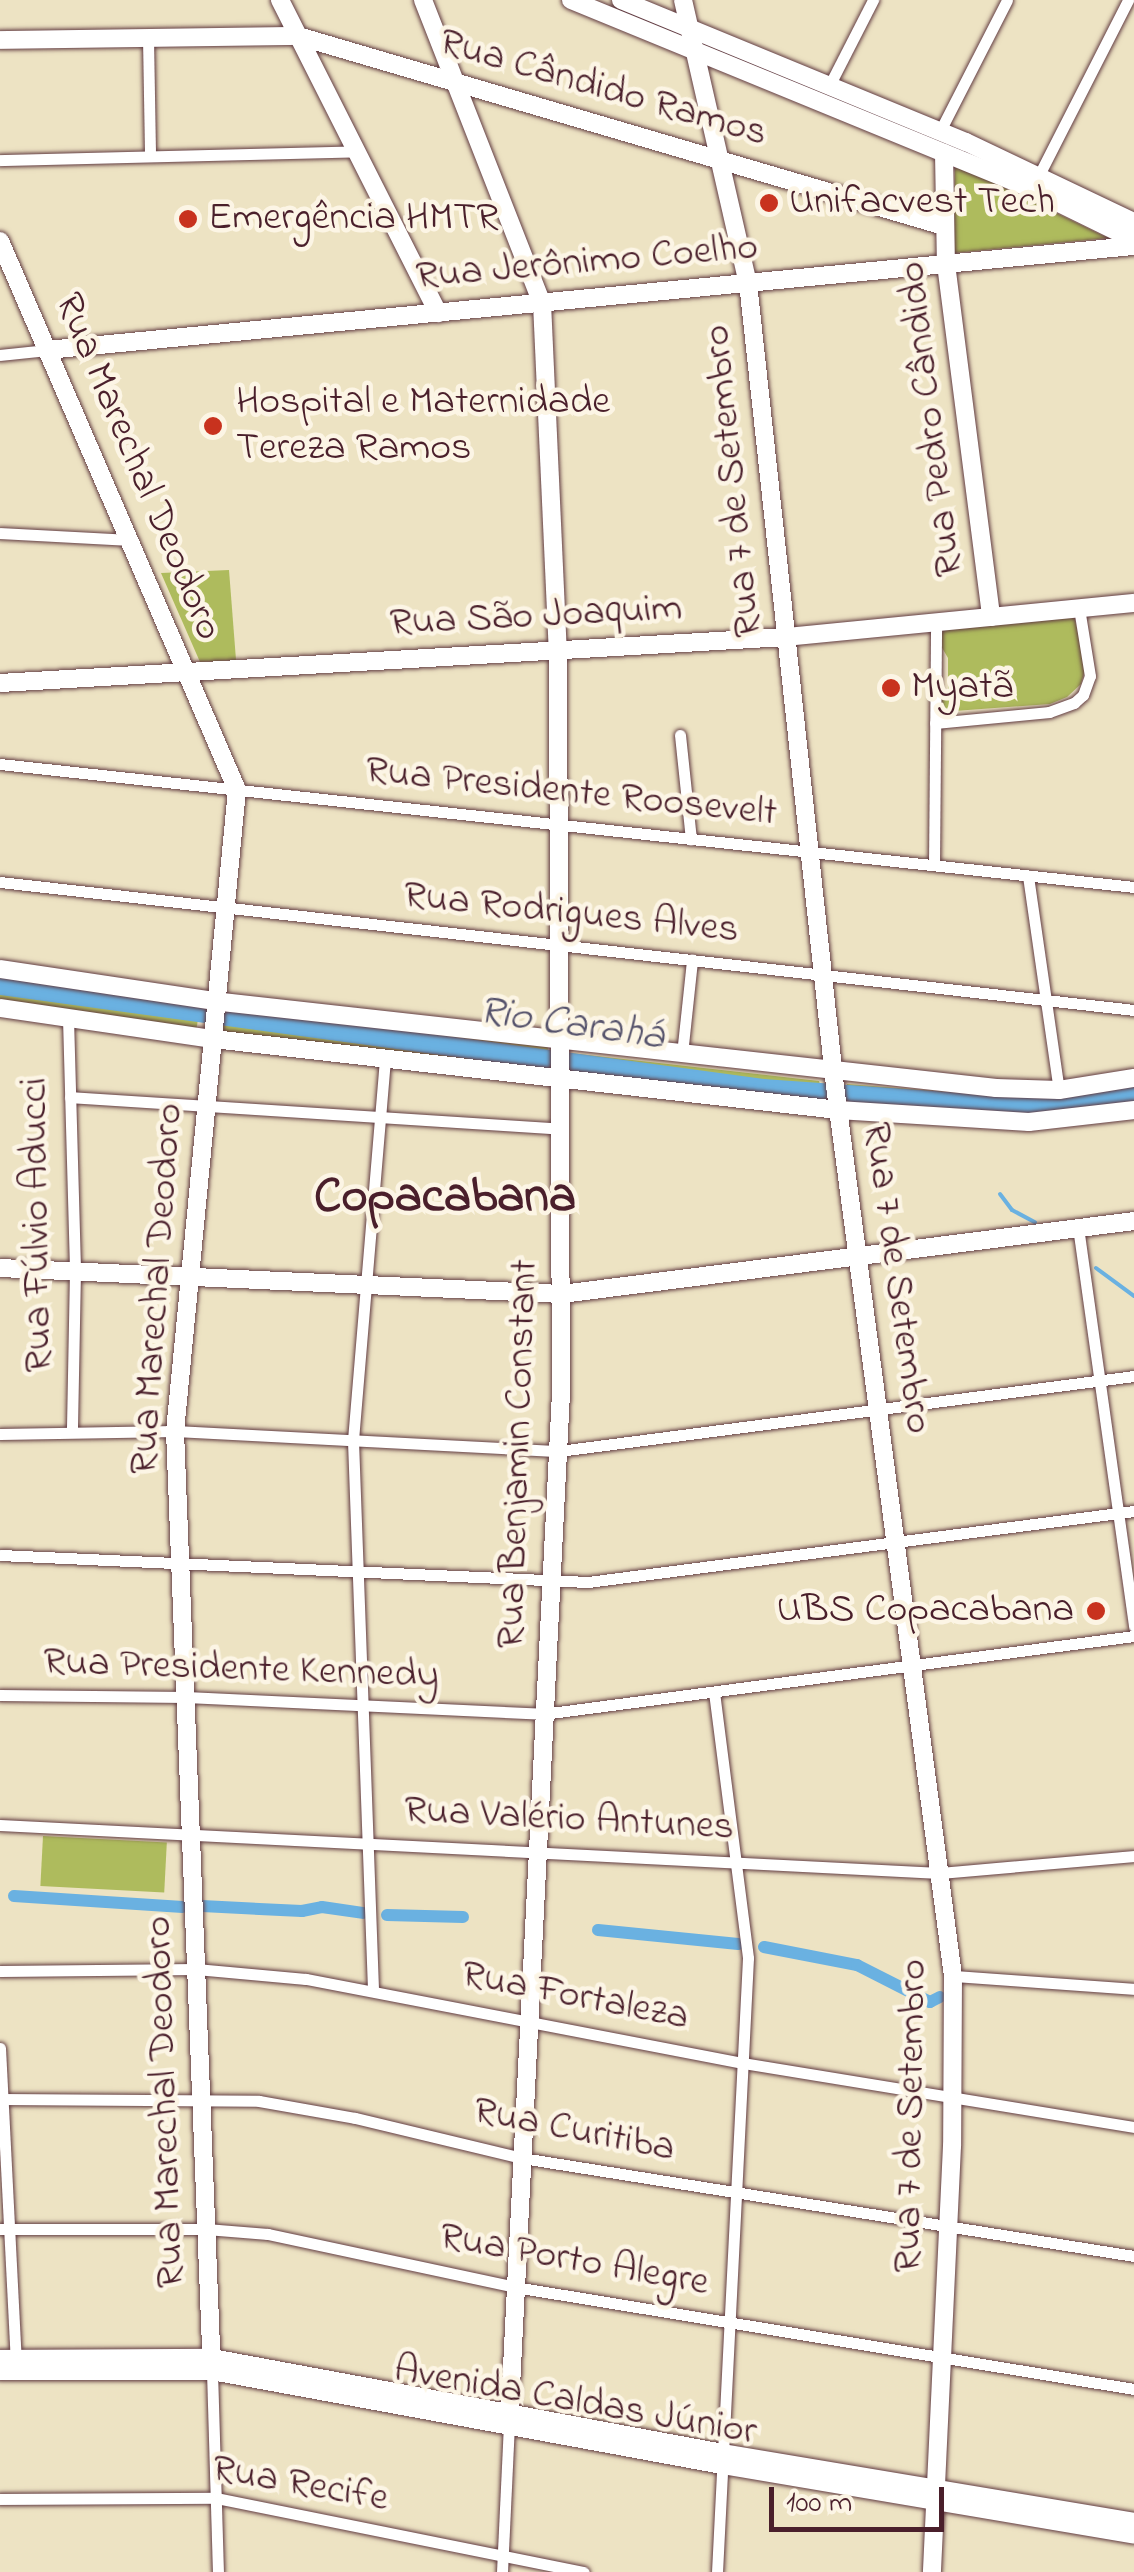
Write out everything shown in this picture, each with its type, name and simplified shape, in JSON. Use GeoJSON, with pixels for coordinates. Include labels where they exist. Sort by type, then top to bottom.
{"type":"FeatureCollection","features":[{"type":"Feature","properties":{"kind":"street"},"geometry":{"type":"LineString","coordinates":[[280,0],[438,313]]}},
{"type":"Feature","properties":{"kind":"street","name":"Rua Benjamin Constant"},"geometry":{"type":"LineString","coordinates":[[423,0],[542,303],[558,650],[562,1294],[559,1451],[502,2572]]}},
{"type":"Feature","properties":{"kind":"street"},"geometry":{"type":"LineString","coordinates":[[571,0],[944,153],[1134,243]]}},
{"type":"Feature","properties":{"kind":"street"},"geometry":{"type":"LineString","coordinates":[[621,0],[940,131],[1134,222]]}},
{"type":"Feature","properties":{"kind":"street","name":"Rua 7 de Setembro"},"geometry":{"type":"LineString","coordinates":[[683,0],[698,51],[748,283],[836,1092],[953,1976],[954,2098],[932,2572]]}},
{"type":"Feature","properties":{"kind":"street"},"geometry":{"type":"LineString","coordinates":[[829,86],[873,0]]}},
{"type":"Feature","properties":{"kind":"street"},"geometry":{"type":"LineString","coordinates":[[940,131],[1007,0]]}},
{"type":"Feature","properties":{"kind":"street"},"geometry":{"type":"LineString","coordinates":[[1038,174],[1128,0]]}},
{"type":"Feature","properties":{"kind":"street","name":"Rua Cândido Ramos"},"geometry":{"type":"LineString","coordinates":[[0,40],[298,36],[944,226]]}},
{"type":"Feature","properties":{"kind":"street"},"geometry":{"type":"LineString","coordinates":[[148,38],[150,156]]}},
{"type":"Feature","properties":{"kind":"street"},"geometry":{"type":"LineString","coordinates":[[0,160],[356,151]]}},
{"type":"Feature","properties":{"kind":"street","name":"Rua Pedro Cândido"},"geometry":{"type":"LineString","coordinates":[[944,153],[946,264],[991,617]]}},
{"type":"Feature","properties":{"kind":"street","name":"Rua Marechal Deodoro"},"geometry":{"type":"LineString","coordinates":[[0,241],[238,790],[175,1431],[218,2572]]}},
{"type":"Feature","properties":{"kind":"street","name":"Rua Jerônimo Coelho"},"geometry":{"type":"LineString","coordinates":[[48,350],[1134,243]]}},
{"type":"Feature","properties":{"kind":"street"},"geometry":{"type":"LineString","coordinates":[[0,354],[48,350]]}},
{"type":"Feature","properties":{"kind":"street"},"geometry":{"type":"LineString","coordinates":[[0,532],[130,540]]}},
{"type":"Feature","properties":{"kind":"street","name":"Rua São Joaquim"},"geometry":{"type":"LineString","coordinates":[[0,683],[786,637],[1134,603]]}},
{"type":"Feature","properties":{"kind":"street"},"geometry":{"type":"LineString","coordinates":[[935,723],[1048,712],[1074,703],[1083,695],[1090,676],[1078,608]]}},
{"type":"Feature","properties":{"kind":"street"},"geometry":{"type":"LineString","coordinates":[[934,866],[936,622]]}},
{"type":"Feature","properties":{"kind":"street"},"geometry":{"type":"LineString","coordinates":[[680,736],[691,839]]}},
{"type":"Feature","properties":{"kind":"street","name":"Rua Presidente Roosevelt"},"geometry":{"type":"LineString","coordinates":[[0,764],[1134,887]]}},
{"type":"Feature","properties":{"kind":"street"},"geometry":{"type":"LineString","coordinates":[[1028,876],[1059,1090]]}},
{"type":"Feature","properties":{"kind":"street","name":"Rua Rodrigues Alves"},"geometry":{"type":"LineString","coordinates":[[0,882],[1134,1010]]}},
{"type":"Feature","properties":{"kind":"street"},"geometry":{"type":"LineString","coordinates":[[682,1054],[692,960]]}},
{"type":"Feature","properties":{"kind":"street"},"geometry":{"type":"LineString","coordinates":[[0,969],[217,1005],[559,1046],[682,1054],[836,1092],[1029,1122],[1134,1110]]}},
{"type":"Feature","properties":{"kind":"street"},"geometry":{"type":"LineString","coordinates":[[0,1008],[385,1059],[559,1076],[836,1092],[1059,1090],[1134,1078]]}},
{"type":"Feature","properties":{"kind":"street","name":"Rua Fúlvio Aducci"},"geometry":{"type":"LineString","coordinates":[[68,1018],[74,1271],[72,1432]]}},
{"type":"Feature","properties":{"kind":"street"},"geometry":{"type":"LineString","coordinates":[[374,1989],[354,1440],[385,1059]]}},
{"type":"Feature","properties":{"kind":"street"},"geometry":{"type":"LineString","coordinates":[[70,1098],[560,1130]]}},
{"type":"Feature","properties":{"kind":"street"},"geometry":{"type":"LineString","coordinates":[[0,1268],[562,1294],[1134,1221]]}},
{"type":"Feature","properties":{"kind":"street"},"geometry":{"type":"LineString","coordinates":[[1078,1228],[1134,1626]]}},
{"type":"Feature","properties":{"kind":"street"},"geometry":{"type":"LineString","coordinates":[[0,1434],[175,1431],[559,1451],[1134,1376]]}},
{"type":"Feature","properties":{"kind":"street"},"geometry":{"type":"LineString","coordinates":[[0,1555],[551,1582],[620,1580],[1134,1510]]}},
{"type":"Feature","properties":{"kind":"street","name":"Rua Presidente Kennedy"},"geometry":{"type":"LineString","coordinates":[[0,1695],[186,1697],[543,1714],[1134,1636]]}},
{"type":"Feature","properties":{"kind":"street"},"geometry":{"type":"LineString","coordinates":[[714,1692],[739,1862],[748,1958],[717,2572]]}},
{"type":"Feature","properties":{"kind":"street","name":"Rua Valério Antunes"},"geometry":{"type":"LineString","coordinates":[[0,1825],[940,1873],[1134,1856]]}},
{"type":"Feature","properties":{"kind":"street","name":"Rua Fortaleza"},"geometry":{"type":"LineString","coordinates":[[0,1971],[196,1970],[374,1989],[528,2024],[1134,2127]]}},
{"type":"Feature","properties":{"kind":"street"},"geometry":{"type":"LineString","coordinates":[[953,1976],[1134,1989]]}},
{"type":"Feature","properties":{"kind":"street"},"geometry":{"type":"LineString","coordinates":[[0,2048],[8,2365]]}},
{"type":"Feature","properties":{"kind":"street","name":"Rua Curitiba"},"geometry":{"type":"LineString","coordinates":[[1,2100],[202,2098],[307,2108],[522,2158],[1134,2256]]}},
{"type":"Feature","properties":{"kind":"street","name":"Rua Porto Alegre"},"geometry":{"type":"LineString","coordinates":[[4,2229],[206,2229],[280,2236],[515,2288],[1134,2389]]}},
{"type":"Feature","properties":{"kind":"street","name":"Avenida Caldas Júnior"},"geometry":{"type":"LineString","coordinates":[[8,2365],[212,2365],[935,2495],[1134,2535]]}},
{"type":"Feature","properties":{"kind":"street","name":"Avenida Caldas Júnior"},"geometry":{"type":"LineString","coordinates":[[935,2495],[1134,2522]]}},
{"type":"Feature","properties":{"kind":"street","name":"Rua Recife"},"geometry":{"type":"LineString","coordinates":[[0,2499],[216,2498],[584,2572]]}},
{"type":"Feature","properties":{"kind":"green space"},"geometry":{"type":"Polygon","coordinates":[[[955,168],[963,168],[1108,238],[954,253],[955,168]]]}},
{"type":"Feature","properties":{"kind":"green space"},"geometry":{"type":"Polygon","coordinates":[[[229,570],[236,660],[200,662],[161,573],[229,570]]]}},
{"type":"Feature","properties":{"kind":"green space"},"geometry":{"type":"Polygon","coordinates":[[[1074,616],[1086,666],[1081,684],[1067,697],[1050,704],[941,712],[940,696],[948,689],[948,658],[941,646],[941,629],[1074,616]]]}},
{"type":"Feature","properties":{"kind":"green space"},"geometry":{"type":"Polygon","coordinates":[[[0,978],[200,1010],[196,1034],[0,1003],[0,978]]]}},
{"type":"Feature","properties":{"kind":"green space"},"geometry":{"type":"Polygon","coordinates":[[[216,1011],[548,1046],[546,1069],[214,1034],[216,1011]]]}},
{"type":"Feature","properties":{"kind":"green space"},"geometry":{"type":"Polygon","coordinates":[[[570,1053],[819,1081],[824,1098],[567,1072],[570,1053]]]}},
{"type":"Feature","properties":{"kind":"green space"},"geometry":{"type":"Polygon","coordinates":[[[847,1084],[1000,1096],[1134,1086],[1134,1105],[1050,1116],[846,1105],[847,1084]]]}},
{"type":"Feature","properties":{"kind":"green space"},"geometry":{"type":"Polygon","coordinates":[[[43,1836],[167,1842],[164,1892],[40,1886],[43,1836]]]}},
{"type":"Feature","properties":{"kind":"waterway","name":"Rio Carahá"},"geometry":{"type":"LineString","coordinates":[[0,985],[763,1089],[980,1104],[1067,1104],[1134,1093]]}},
{"type":"Feature","properties":{"kind":"waterway"},"geometry":{"type":"LineString","coordinates":[[1000,1194],[1012,1210],[1035,1222]]}},
{"type":"Feature","properties":{"kind":"waterway"},"geometry":{"type":"LineString","coordinates":[[1096,1268],[1134,1296]]}},
{"type":"Feature","properties":{"kind":"waterway"},"geometry":{"type":"LineString","coordinates":[[14,1896],[183,1907]]}},
{"type":"Feature","properties":{"kind":"waterway"},"geometry":{"type":"LineString","coordinates":[[202,1906],[302,1911],[322,1907],[363,1913]]}},
{"type":"Feature","properties":{"kind":"waterway"},"geometry":{"type":"LineString","coordinates":[[387,1915],[463,1917]]}},
{"type":"Feature","properties":{"kind":"waterway"},"geometry":{"type":"LineString","coordinates":[[598,1930],[738,1944]]}},
{"type":"Feature","properties":{"kind":"waterway"},"geometry":{"type":"LineString","coordinates":[[764,1947],[857,1965],[930,2002],[940,1997]]}},
{"type":"Feature","properties":{"kind":"place","name":"Unifacvest Tech"},"geometry":{"type":"Point","coordinates":[769,203]}},
{"type":"Feature","properties":{"kind":"place","name":"Emergência HMTR"},"geometry":{"type":"Point","coordinates":[188,219]}},
{"type":"Feature","properties":{"kind":"place","name":"Hospital e Maternidade Tereza Ramos"},"geometry":{"type":"Point","coordinates":[213,426]}},
{"type":"Feature","properties":{"kind":"place","name":"Myatã"},"geometry":{"type":"Point","coordinates":[891,688]}},
{"type":"Feature","properties":{"kind":"place","name":"UBS Copacabana"},"geometry":{"type":"Point","coordinates":[1096,1611]}},
{"type":"Feature","properties":{"kind":"district","name":"Copacabana"},"geometry":{"type":"Point","coordinates":[445,1198]}}]}
